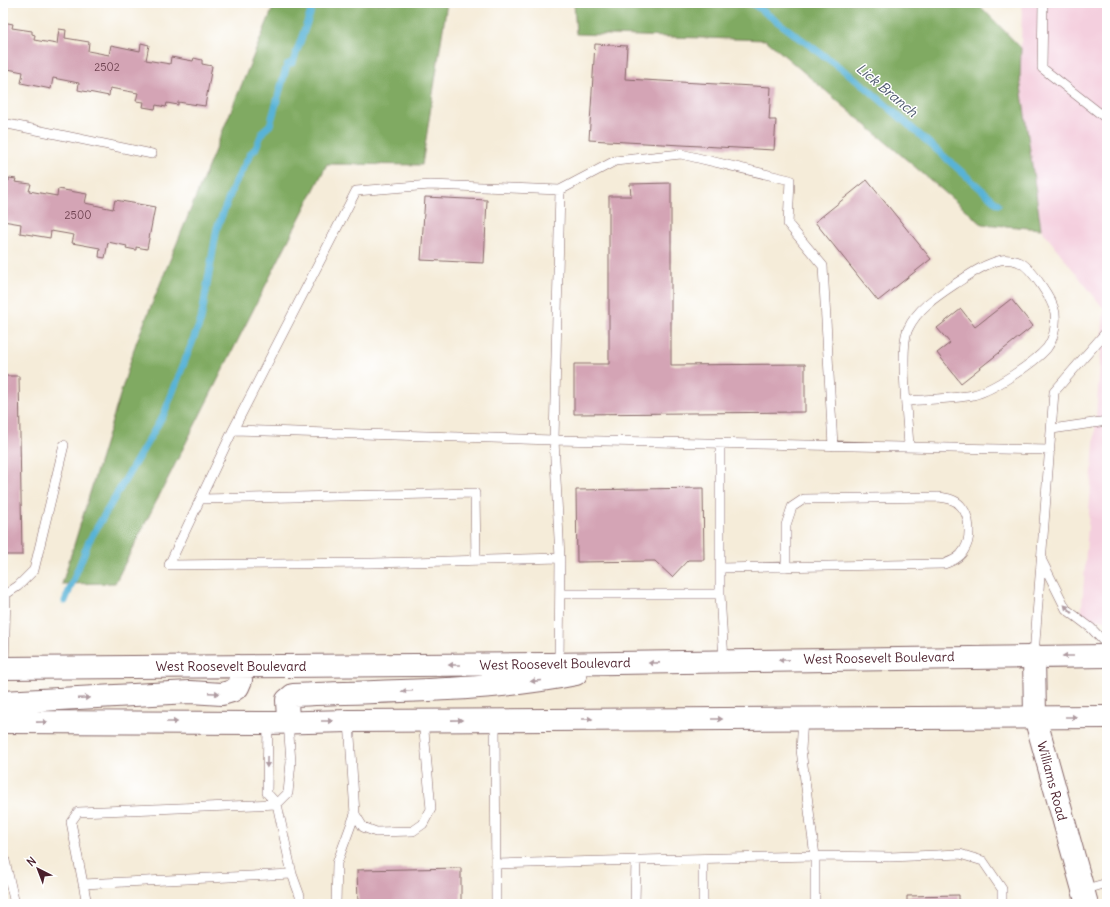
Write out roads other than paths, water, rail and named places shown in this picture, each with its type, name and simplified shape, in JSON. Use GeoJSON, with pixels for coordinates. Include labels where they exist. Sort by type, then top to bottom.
{"type":"FeatureCollection","features":[{"type":"Feature","properties":{"kind":"main road","name":"West Roosevelt Boulevard"},"geometry":{"type":"LineString","coordinates":[[4,668],[559,664],[1034,655],[1107,656]]}},
{"type":"Feature","properties":{"kind":"main road","name":"Williams Road"},"geometry":{"type":"LineString","coordinates":[[1034,655],[1035,717],[1085,897]]}},
{"type":"Feature","properties":{"kind":"main road"},"geometry":{"type":"LineString","coordinates":[[278,722],[287,700],[293,695],[394,692],[547,680],[630,663]]}},
{"type":"Feature","properties":{"kind":"main road"},"geometry":{"type":"LineString","coordinates":[[3,702],[190,692],[222,694],[232,691],[238,687],[241,680],[238,666]]}},
{"type":"Feature","properties":{"kind":"main road"},"geometry":{"type":"LineString","coordinates":[[3,722],[278,722],[349,720],[1107,717]]}},
{"type":"Feature","properties":{"kind":"lane"},"geometry":{"type":"LineString","coordinates":[[1043,3],[1042,68],[1107,118]]}},
{"type":"Feature","properties":{"kind":"lane"},"geometry":{"type":"LineString","coordinates":[[3,123],[152,154]]}},
{"type":"Feature","properties":{"kind":"lane"},"geometry":{"type":"LineString","coordinates":[[560,558],[169,565],[233,430],[356,191],[430,186],[560,190],[615,161],[681,154],[790,180],[788,224],[823,266],[833,446]]}},
{"type":"Feature","properties":{"kind":"lane"},"geometry":{"type":"LineString","coordinates":[[559,664],[561,594],[554,440],[560,190]]}},
{"type":"Feature","properties":{"kind":"lane"},"geometry":{"type":"LineString","coordinates":[[907,402],[975,395],[1002,382],[1026,366],[1047,347],[1055,331],[1055,312],[1047,295],[1033,275],[1019,262],[1002,259],[978,270],[938,295],[917,314],[907,330],[904,347],[909,447]]}},
{"type":"Feature","properties":{"kind":"lane"},"geometry":{"type":"LineString","coordinates":[[1034,655],[1054,392],[1107,331]]}},
{"type":"Feature","properties":{"kind":"lane"},"geometry":{"type":"LineString","coordinates":[[1052,429],[1107,421]]}},
{"type":"Feature","properties":{"kind":"lane"},"geometry":{"type":"LineString","coordinates":[[233,430],[554,440],[1050,450]]}},
{"type":"Feature","properties":{"kind":"lane"},"geometry":{"type":"LineString","coordinates":[[720,444],[720,594],[724,661]]}},
{"type":"Feature","properties":{"kind":"lane"},"geometry":{"type":"LineString","coordinates":[[4,668],[6,594],[18,586],[34,570],[64,445]]}},
{"type":"Feature","properties":{"kind":"lane"},"geometry":{"type":"LineString","coordinates":[[201,498],[475,493],[476,560]]}},
{"type":"Feature","properties":{"kind":"lane"},"geometry":{"type":"LineString","coordinates":[[720,568],[786,567],[944,564],[956,559],[964,550],[969,534],[967,517],[961,505],[951,499],[938,497],[804,500],[792,507],[786,525],[786,567]]}},
{"type":"Feature","properties":{"kind":"lane"},"geometry":{"type":"LineString","coordinates":[[1041,560],[1066,609],[1091,628],[1107,645]]}},
{"type":"Feature","properties":{"kind":"lane"},"geometry":{"type":"LineString","coordinates":[[561,594],[720,594]]}},
{"type":"Feature","properties":{"kind":"lane"},"geometry":{"type":"LineString","coordinates":[[803,718],[801,750],[814,856],[815,904]]}},
{"type":"Feature","properties":{"kind":"lane"},"geometry":{"type":"LineString","coordinates":[[336,904],[336,863],[355,814],[349,720]]}},
{"type":"Feature","properties":{"kind":"lane"},"geometry":{"type":"LineString","coordinates":[[355,814],[363,827],[376,832],[413,831],[423,824],[431,809],[423,720]]}},
{"type":"Feature","properties":{"kind":"lane"},"geometry":{"type":"LineString","coordinates":[[495,720],[496,904]]}},
{"type":"Feature","properties":{"kind":"lane"},"geometry":{"type":"LineString","coordinates":[[87,904],[71,822],[78,812],[277,804],[288,793],[290,762],[278,722]]}},
{"type":"Feature","properties":{"kind":"lane"},"geometry":{"type":"LineString","coordinates":[[278,722],[267,793],[277,804],[292,874],[300,896],[300,904]]}},
{"type":"Feature","properties":{"kind":"lane"},"geometry":{"type":"LineString","coordinates":[[3,852],[16,904]]}},
{"type":"Feature","properties":{"kind":"lane"},"geometry":{"type":"LineString","coordinates":[[496,864],[814,856],[890,857],[960,854],[983,861],[1002,889],[1002,904]]}},
{"type":"Feature","properties":{"kind":"lane"},"geometry":{"type":"LineString","coordinates":[[703,859],[703,904]]}},
{"type":"Feature","properties":{"kind":"lane"},"geometry":{"type":"LineString","coordinates":[[635,904],[636,860]]}},
{"type":"Feature","properties":{"kind":"lane"},"geometry":{"type":"LineString","coordinates":[[83,884],[292,874]]}},
{"type":"Feature","properties":{"kind":"lane"},"geometry":{"type":"LineString","coordinates":[[1085,897],[1107,883]]}},
{"type":"Feature","properties":{"kind":"waterway"},"geometry":{"type":"LineString","coordinates":[[65,601],[89,541],[164,414],[201,320],[217,228],[234,185],[251,153],[256,148],[263,131],[270,125],[287,65],[293,62],[314,3]]}},
{"type":"Feature","properties":{"kind":"waterway","name":"Lick Branch"},"geometry":{"type":"LineString","coordinates":[[752,3],[861,83],[998,204]]}}]}
